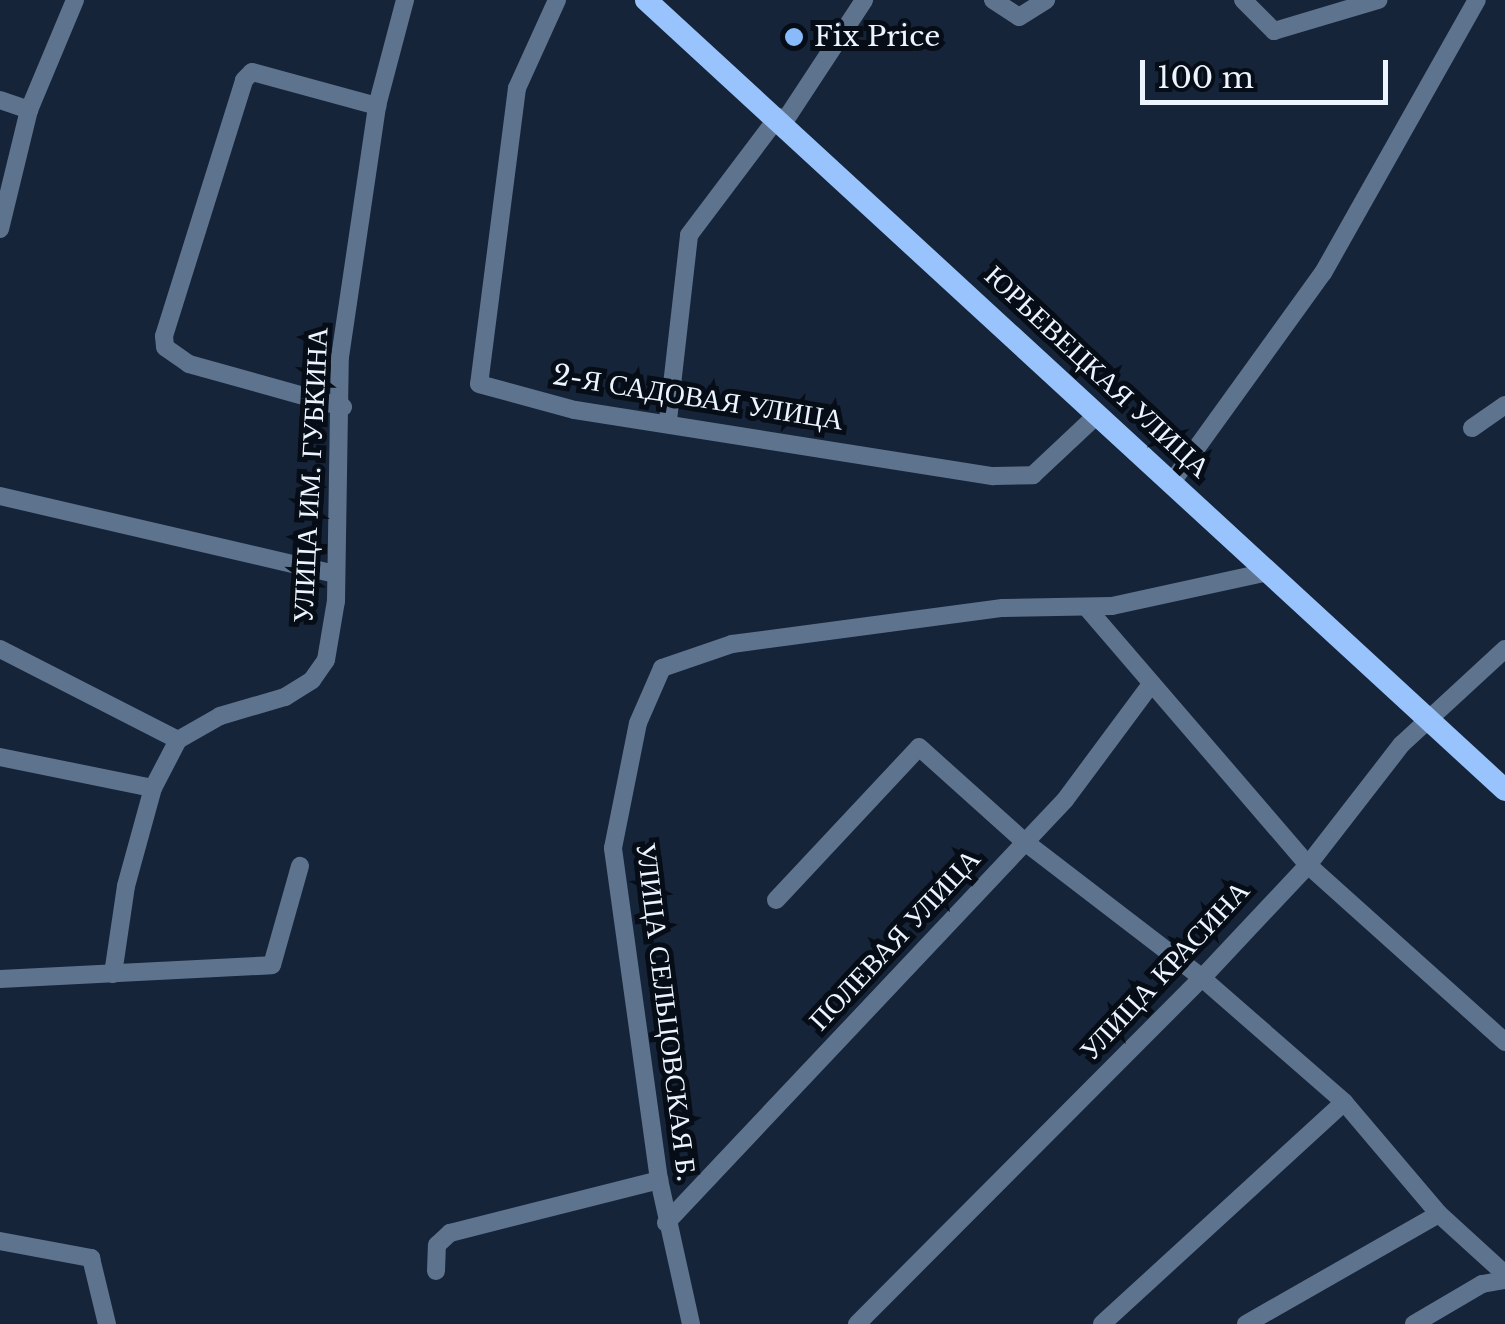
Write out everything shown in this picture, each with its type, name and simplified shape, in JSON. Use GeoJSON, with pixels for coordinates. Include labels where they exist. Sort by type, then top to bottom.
{"type":"FeatureCollection","features":[{"type":"Feature","properties":{"kind":"main road","name":"ЮРЬЕВЕЦКАЯ УЛИЦА"},"geometry":{"type":"LineString","coordinates":[[646,0],[781,119],[1505,790]]}},
{"type":"Feature","properties":{"kind":"street"},"geometry":{"type":"LineString","coordinates":[[0,229],[29,110],[76,0]]}},
{"type":"Feature","properties":{"kind":"street","name":"УЛИЦА ИМ. ГУБКИНА"},"geometry":{"type":"LineString","coordinates":[[178,740],[189,729],[285,697],[312,680],[333,632],[343,407],[340,357],[377,106],[404,0]]}},
{"type":"Feature","properties":{"kind":"street","name":"2-Я САДОВАЯ УЛИЦА"},"geometry":{"type":"LineString","coordinates":[[557,0],[517,88],[479,384],[575,410],[668,420],[1014,476],[1033,475],[1098,414]]}},
{"type":"Feature","properties":{"kind":"street"},"geometry":{"type":"LineString","coordinates":[[668,420],[689,236],[781,119],[864,0]]}},
{"type":"Feature","properties":{"kind":"street"},"geometry":{"type":"LineString","coordinates":[[992,0],[1019,17],[1046,0]]}},
{"type":"Feature","properties":{"kind":"street"},"geometry":{"type":"LineString","coordinates":[[1243,0],[1274,32],[1378,0]]}},
{"type":"Feature","properties":{"kind":"street"},"geometry":{"type":"LineString","coordinates":[[1172,482],[1332,259],[1477,0]]}},
{"type":"Feature","properties":{"kind":"street"},"geometry":{"type":"LineString","coordinates":[[343,407],[189,364],[166,347],[164,336],[244,80],[252,72],[377,106]]}},
{"type":"Feature","properties":{"kind":"street"},"geometry":{"type":"LineString","coordinates":[[0,100],[29,110]]}},
{"type":"Feature","properties":{"kind":"street"},"geometry":{"type":"LineString","coordinates":[[1472,428],[1505,404]]}},
{"type":"Feature","properties":{"kind":"street"},"geometry":{"type":"LineString","coordinates":[[0,496],[334,574]]}},
{"type":"Feature","properties":{"kind":"street","name":"УЛИЦА СЕЛЬЦОВСКАЯ Б."},"geometry":{"type":"LineString","coordinates":[[691,1324],[658,1180],[612,848],[638,723],[662,668],[732,644],[1003,608],[1087,608],[1204,590],[1268,572]]}},
{"type":"Feature","properties":{"kind":"street"},"geometry":{"type":"LineString","coordinates":[[1087,608],[1308,866],[1505,1042]]}},
{"type":"Feature","properties":{"kind":"street"},"geometry":{"type":"LineString","coordinates":[[0,649],[178,740],[153,788],[126,886],[114,974]]}},
{"type":"Feature","properties":{"kind":"street","name":"УЛИЦА КРАСИНА"},"geometry":{"type":"LineString","coordinates":[[857,1324],[1202,978],[1308,866],[1402,744],[1505,649]]}},
{"type":"Feature","properties":{"kind":"street","name":"ПОЛЕВАЯ УЛИЦА"},"geometry":{"type":"LineString","coordinates":[[666,1223],[1065,800],[1151,684]]}},
{"type":"Feature","properties":{"kind":"street"},"geometry":{"type":"LineString","coordinates":[[776,900],[913,747],[1024,842],[1202,978],[1344,1102],[1439,1214],[1505,1277],[1482,1284],[1414,1324]]}},
{"type":"Feature","properties":{"kind":"street"},"geometry":{"type":"LineString","coordinates":[[0,757],[153,788]]}},
{"type":"Feature","properties":{"kind":"street"},"geometry":{"type":"LineString","coordinates":[[0,978],[272,965],[300,866]]}},
{"type":"Feature","properties":{"kind":"street"},"geometry":{"type":"LineString","coordinates":[[1102,1324],[1344,1102]]}},
{"type":"Feature","properties":{"kind":"street"},"geometry":{"type":"LineString","coordinates":[[436,1271],[437,1246],[450,1233],[658,1180]]}},
{"type":"Feature","properties":{"kind":"street"},"geometry":{"type":"LineString","coordinates":[[1246,1324],[1439,1214]]}},
{"type":"Feature","properties":{"kind":"street"},"geometry":{"type":"LineString","coordinates":[[0,1241],[91,1258],[107,1324]]}},
{"type":"Feature","properties":{"kind":"place","name":"Fix Price"},"geometry":{"type":"Point","coordinates":[794,37]}}]}
